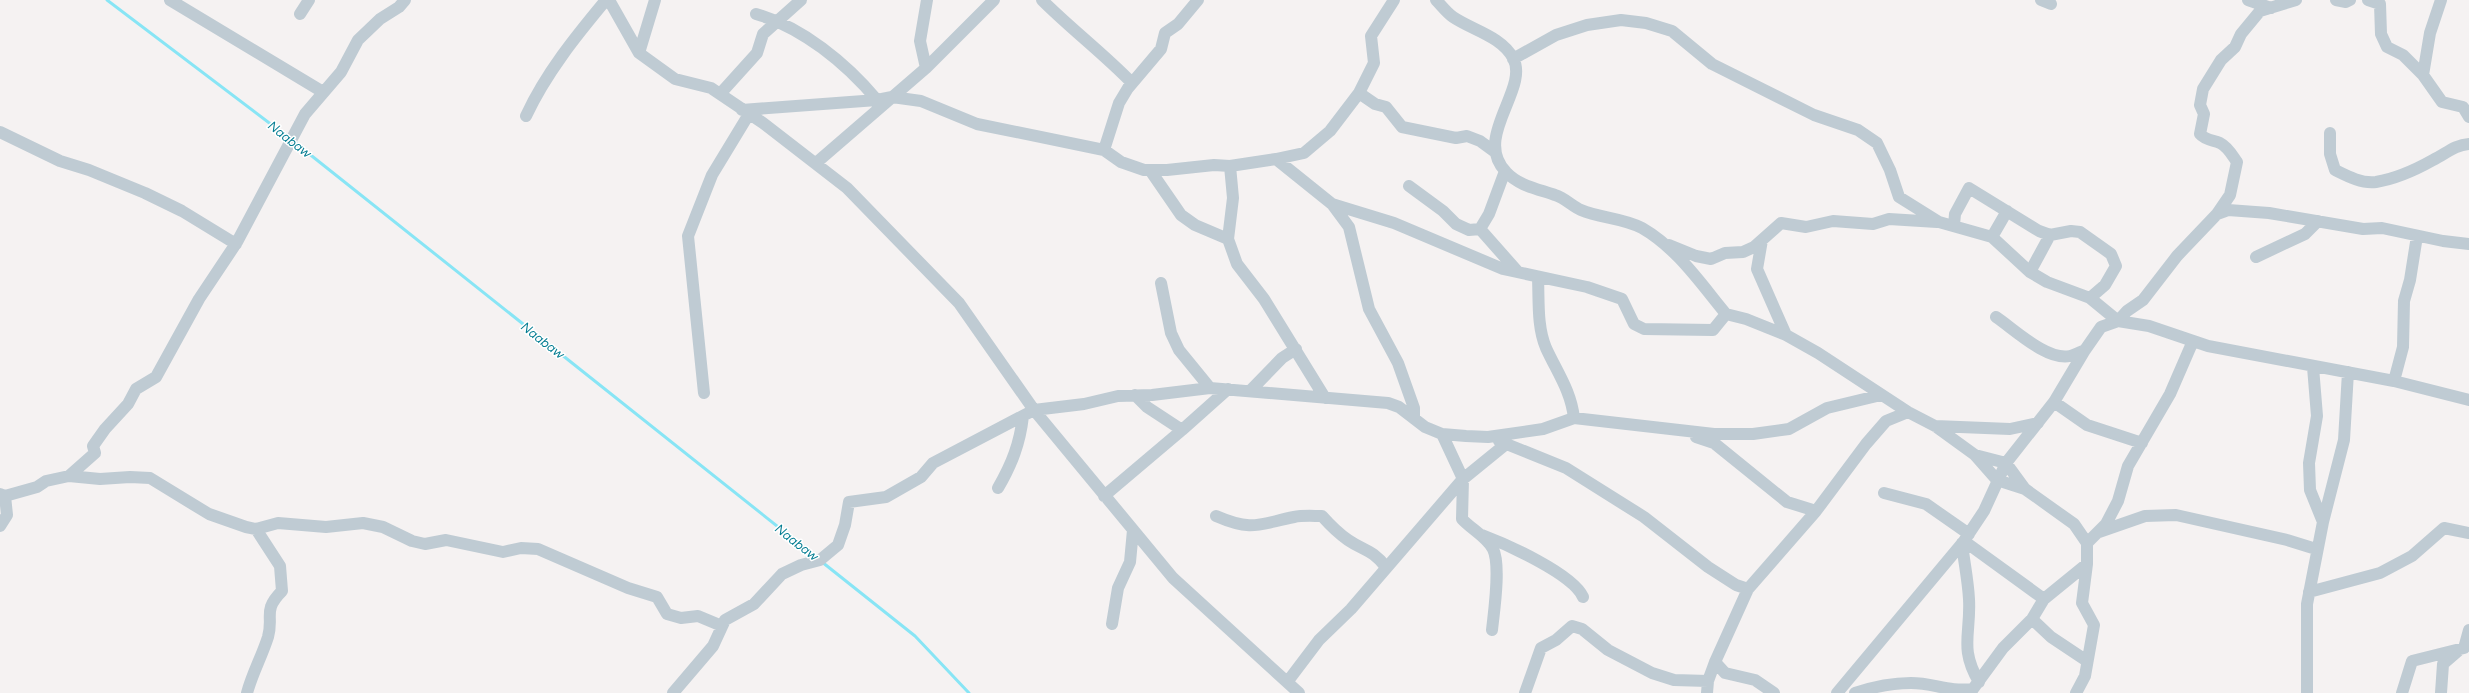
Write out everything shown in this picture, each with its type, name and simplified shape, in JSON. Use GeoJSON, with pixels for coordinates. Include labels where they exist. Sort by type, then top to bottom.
{"type":"FeatureCollection","features":[{"type":"Feature","properties":{"kind":"street"},"geometry":{"type":"LineString","coordinates":[[170,0],[323,92]]}},
{"type":"Feature","properties":{"kind":"street"},"geometry":{"type":"LineString","coordinates":[[300,14],[309,0]]}},
{"type":"Feature","properties":{"kind":"street"},"geometry":{"type":"LineString","coordinates":[[70,476],[95,453],[93,446],[105,429],[128,404],[136,389],[156,376],[199,299],[236,244],[305,114],[341,72],[358,40],[380,19],[399,7],[405,0]]}},
{"type":"Feature","properties":{"kind":"street"},"geometry":{"type":"LineString","coordinates":[[526,116],[557,62],[580,30],[607,0],[639,53],[675,79],[711,88],[816,163],[847,188],[958,303],[1034,410],[1173,578],[1288,681],[1299,693]]}},
{"type":"Feature","properties":{"kind":"street"},"geometry":{"type":"LineString","coordinates":[[720,94],[757,53],[763,34],[801,0]]}},
{"type":"Feature","properties":{"kind":"street"},"geometry":{"type":"LineString","coordinates":[[926,0],[920,41],[926,68]]}},
{"type":"Feature","properties":{"kind":"street"},"geometry":{"type":"LineString","coordinates":[[816,163],[926,68],[994,0]]}},
{"type":"Feature","properties":{"kind":"street"},"geometry":{"type":"LineString","coordinates":[[1042,0],[1055,13],[1101,51],[1132,83]]}},
{"type":"Feature","properties":{"kind":"street"},"geometry":{"type":"LineString","coordinates":[[1104,150],[1119,103],[1132,83],[1161,48],[1165,33],[1178,24],[1198,0]]}},
{"type":"Feature","properties":{"kind":"street"},"geometry":{"type":"LineString","coordinates":[[745,112],[877,100],[892,96],[921,101],[990,128],[1016,131],[1104,150],[1121,162],[1150,170],[1214,165],[1230,166],[1276,159],[1304,153],[1330,131],[1359,93],[1374,64],[1371,36],[1394,0]]}},
{"type":"Feature","properties":{"kind":"street"},"geometry":{"type":"LineString","coordinates":[[1436,0],[1452,17],[1481,31],[1505,48],[1513,59],[1515,77],[1508,103],[1495,134],[1495,152]]}},
{"type":"Feature","properties":{"kind":"street"},"geometry":{"type":"LineString","coordinates":[[2248,0],[2272,9]]}},
{"type":"Feature","properties":{"kind":"street"},"geometry":{"type":"LineString","coordinates":[[1837,693],[1965,539],[1984,511],[2006,463],[2054,402],[2085,350],[2101,327],[2118,321],[2156,286],[2178,256],[2217,214],[2230,195],[2237,162],[2228,148],[2220,143],[2203,137],[2200,134],[2204,114],[2200,105],[2203,90],[2221,60],[2235,47],[2241,34],[2260,11],[2272,9],[2296,0]]}},
{"type":"Feature","properties":{"kind":"street"},"geometry":{"type":"LineString","coordinates":[[2336,0],[2346,2],[2350,0]]}},
{"type":"Feature","properties":{"kind":"street"},"geometry":{"type":"LineString","coordinates":[[2368,0],[2380,4],[2381,34],[2387,47],[2403,55],[2423,75],[2442,102],[2463,107],[2469,118]]}},
{"type":"Feature","properties":{"kind":"street"},"geometry":{"type":"LineString","coordinates":[[2423,75],[2430,33],[2441,0]]}},
{"type":"Feature","properties":{"kind":"street"},"geometry":{"type":"LineString","coordinates":[[639,53],[656,2]]}},
{"type":"Feature","properties":{"kind":"street"},"geometry":{"type":"LineString","coordinates":[[756,14],[779,21],[828,53],[877,100]]}},
{"type":"Feature","properties":{"kind":"street"},"geometry":{"type":"LineString","coordinates":[[1513,59],[1556,35],[1587,25],[1621,20],[1646,23],[1672,31],[1712,64],[1814,116],[1858,130],[1877,143],[1890,170],[1899,197],[1939,222]]}},
{"type":"Feature","properties":{"kind":"street"},"geometry":{"type":"LineString","coordinates":[[1359,93],[1375,104],[1386,107],[1402,127],[1456,138],[1468,136],[1480,141],[1495,152],[1505,171],[1517,181],[1557,195],[1582,210],[1641,227],[1666,243],[1696,256],[1710,259],[1725,253],[1743,252],[1762,240],[1780,223],[1806,227],[1833,221],[1873,224],[1889,219],[1939,222],[1992,237],[2030,272],[2047,282],[2090,298],[2118,321],[2149,326],[2192,342],[2313,367],[2394,381],[2469,400]]}},
{"type":"Feature","properties":{"kind":"street"},"geometry":{"type":"LineString","coordinates":[[704,393],[688,236],[712,174],[745,112]]}},
{"type":"Feature","properties":{"kind":"street"},"geometry":{"type":"LineString","coordinates":[[0,132],[60,161],[89,170],[145,193],[182,211],[236,244]]}},
{"type":"Feature","properties":{"kind":"street"},"geometry":{"type":"LineString","coordinates":[[2330,133],[2330,154],[2334,170],[2354,179],[2375,182],[2400,174],[2434,160],[2448,150],[2469,144]]}},
{"type":"Feature","properties":{"kind":"street"},"geometry":{"type":"LineString","coordinates":[[1276,159],[1332,204],[1349,227],[1369,309],[1398,363],[1414,408],[1414,418]]}},
{"type":"Feature","properties":{"kind":"street"},"geometry":{"type":"LineString","coordinates":[[1230,166],[1233,198],[1228,239],[1237,264],[1264,299],[1325,398]]}},
{"type":"Feature","properties":{"kind":"street"},"geometry":{"type":"LineString","coordinates":[[1150,170],[1180,215],[1195,225],[1228,239]]}},
{"type":"Feature","properties":{"kind":"street"},"geometry":{"type":"LineString","coordinates":[[1409,186],[1442,211],[1456,224],[1469,230],[1480,228],[1489,214],[1505,171]]}},
{"type":"Feature","properties":{"kind":"street"},"geometry":{"type":"LineString","coordinates":[[1954,225],[1955,214],[1969,188],[2039,231],[2050,234],[2071,231],[2080,232],[2111,254],[2116,266],[2105,285],[2090,298]]}},
{"type":"Feature","properties":{"kind":"street"},"geometry":{"type":"LineString","coordinates":[[1332,204],[1394,223],[1486,263],[1538,278],[1587,287],[1622,299],[1634,324],[1644,329],[1713,330],[1726,314]]}},
{"type":"Feature","properties":{"kind":"street"},"geometry":{"type":"LineString","coordinates":[[2217,214],[2228,210],[2269,213],[2363,229],[2382,228],[2417,236],[2469,244]]}},
{"type":"Feature","properties":{"kind":"street"},"geometry":{"type":"LineString","coordinates":[[1992,237],[2008,211]]}},
{"type":"Feature","properties":{"kind":"street"},"geometry":{"type":"LineString","coordinates":[[2256,257],[2305,234],[2318,222]]}},
{"type":"Feature","properties":{"kind":"street"},"geometry":{"type":"LineString","coordinates":[[1480,228],[1519,273]]}},
{"type":"Feature","properties":{"kind":"street"},"geometry":{"type":"LineString","coordinates":[[2030,272],[2050,234]]}},
{"type":"Feature","properties":{"kind":"street"},"geometry":{"type":"LineString","coordinates":[[2394,381],[2403,347],[2404,301],[2410,280],[2417,236]]}},
{"type":"Feature","properties":{"kind":"street"},"geometry":{"type":"LineString","coordinates":[[1762,240],[1757,269],[1786,335]]}},
{"type":"Feature","properties":{"kind":"street"},"geometry":{"type":"LineString","coordinates":[[1666,243],[1726,314],[1746,319],[1786,335],[1823,356],[1881,395],[1934,426],[1975,455],[1997,480],[2025,489],[2074,524],[2087,543],[2087,564],[2082,603],[2094,625],[2085,676],[2076,693]]}},
{"type":"Feature","properties":{"kind":"street"},"geometry":{"type":"LineString","coordinates":[[1538,278],[1540,324],[1546,347],[1572,401],[1574,418]]}},
{"type":"Feature","properties":{"kind":"street"},"geometry":{"type":"LineString","coordinates":[[1161,283],[1171,333],[1179,350],[1210,388]]}},
{"type":"Feature","properties":{"kind":"street"},"geometry":{"type":"LineString","coordinates":[[1996,317],[2032,344],[2053,354],[2069,356],[2085,350]]}},
{"type":"Feature","properties":{"kind":"street"},"geometry":{"type":"LineString","coordinates":[[2087,543],[2106,524],[2118,501],[2128,466],[2170,394],[2192,342]]}},
{"type":"Feature","properties":{"kind":"street"},"geometry":{"type":"LineString","coordinates":[[1250,391],[1282,358],[1296,349]]}},
{"type":"Feature","properties":{"kind":"street"},"geometry":{"type":"LineString","coordinates":[[2313,367],[2317,416],[2309,463],[2310,490],[2323,522]]}},
{"type":"Feature","properties":{"kind":"street"},"geometry":{"type":"LineString","coordinates":[[2307,693],[2306,624],[2309,592],[2316,550],[2344,440],[2348,372]]}},
{"type":"Feature","properties":{"kind":"street"},"geometry":{"type":"LineString","coordinates":[[673,693],[714,646],[725,620],[754,604],[782,574],[801,565],[820,560],[838,545],[845,525],[849,502],[886,497],[921,477],[933,463],[1034,410],[1135,395],[1210,388],[1388,403],[1399,407],[1425,426],[1442,434],[1488,437],[1543,429],[1574,418],[1714,434],[1772,433],[1789,429],[1827,408],[1881,395]]}},
{"type":"Feature","properties":{"kind":"street"},"geometry":{"type":"LineString","coordinates":[[1104,496],[1228,389]]}},
{"type":"Feature","properties":{"kind":"street"},"geometry":{"type":"LineString","coordinates":[[1135,395],[1147,407],[1182,430]]}},
{"type":"Feature","properties":{"kind":"street"},"geometry":{"type":"LineString","coordinates":[[2054,402],[2086,425],[2142,443]]}},
{"type":"Feature","properties":{"kind":"street"},"geometry":{"type":"LineString","coordinates":[[1707,693],[1708,681],[1715,662],[1748,589],[1816,512],[1866,444],[1886,421],[1908,412]]}},
{"type":"Feature","properties":{"kind":"street"},"geometry":{"type":"LineString","coordinates":[[998,488],[1012,464],[1021,437],[1023,416]]}},
{"type":"Feature","properties":{"kind":"street"},"geometry":{"type":"LineString","coordinates":[[1934,426],[2010,429],[2038,423]]}},
{"type":"Feature","properties":{"kind":"street"},"geometry":{"type":"LineString","coordinates":[[1680,431],[1714,443],[1787,502],[1816,512]]}},
{"type":"Feature","properties":{"kind":"street"},"geometry":{"type":"LineString","coordinates":[[1442,434],[1463,479],[1460,510],[1462,519],[1493,550],[1496,560],[1496,598],[1492,630]]}},
{"type":"Feature","properties":{"kind":"street"},"geometry":{"type":"LineString","coordinates":[[1488,437],[1566,468],[1644,517],[1708,567],[1736,585],[1748,589]]}},
{"type":"Feature","properties":{"kind":"street"},"geometry":{"type":"LineString","coordinates":[[1288,681],[1319,640],[1350,609],[1463,479],[1506,444]]}},
{"type":"Feature","properties":{"kind":"street"},"geometry":{"type":"LineString","coordinates":[[1975,455],[2006,463],[2025,489]]}},
{"type":"Feature","properties":{"kind":"street"},"geometry":{"type":"LineString","coordinates":[[0,526],[7,515],[2,495],[37,487],[46,481],[70,476],[100,480],[130,476],[150,478],[209,514],[256,529],[278,523],[326,527],[363,523],[383,527],[412,541],[425,544],[446,540],[502,552],[521,548],[538,549],[628,588],[657,597],[667,614],[681,618],[698,616],[722,626]]}},
{"type":"Feature","properties":{"kind":"street"},"geometry":{"type":"LineString","coordinates":[[1884,493],[1926,504],[1965,539],[2044,599]]}},
{"type":"Feature","properties":{"kind":"street"},"geometry":{"type":"LineString","coordinates":[[2099,532],[2145,516],[2176,515],[2287,540],[2316,550]]}},
{"type":"Feature","properties":{"kind":"street"},"geometry":{"type":"LineString","coordinates":[[1216,516],[1230,522],[1254,526],[1272,524],[1294,516],[1322,516],[1333,528],[1349,541],[1376,555],[1386,567]]}},
{"type":"Feature","properties":{"kind":"street"},"geometry":{"type":"LineString","coordinates":[[2309,592],[2380,573],[2412,556],[2444,528],[2469,533]]}},
{"type":"Feature","properties":{"kind":"street"},"geometry":{"type":"LineString","coordinates":[[247,693],[268,636],[268,612],[273,600],[282,591],[280,566],[256,529]]}},
{"type":"Feature","properties":{"kind":"street"},"geometry":{"type":"LineString","coordinates":[[1112,624],[1118,588],[1130,562],[1133,530]]}},
{"type":"Feature","properties":{"kind":"street"},"geometry":{"type":"LineString","coordinates":[[1476,533],[1502,542],[1558,573],[1576,588],[1583,597]]}},
{"type":"Feature","properties":{"kind":"street"},"geometry":{"type":"LineString","coordinates":[[1965,539],[1969,598],[1969,628],[1966,650],[1974,688]]}},
{"type":"Feature","properties":{"kind":"street"},"geometry":{"type":"LineString","coordinates":[[1856,693],[1885,685],[1911,683],[1953,691],[1974,688],[2003,648],[2032,619],[2044,599],[2087,564]]}},
{"type":"Feature","properties":{"kind":"street"},"geometry":{"type":"LineString","coordinates":[[2032,619],[2051,638],[2087,661]]}},
{"type":"Feature","properties":{"kind":"street"},"geometry":{"type":"LineString","coordinates":[[1525,693],[1541,648],[1556,640],[1572,626],[1582,629],[1614,654],[1652,673],[1674,680],[1708,681]]}},
{"type":"Feature","properties":{"kind":"street"},"geometry":{"type":"LineString","coordinates":[[2441,693],[2444,664],[2466,644],[2469,630]]}},
{"type":"Feature","properties":{"kind":"street"},"geometry":{"type":"LineString","coordinates":[[2402,693],[2412,661],[2461,650]]}},
{"type":"Feature","properties":{"kind":"street"},"geometry":{"type":"LineString","coordinates":[[1715,662],[1725,673],[1755,680],[1774,693]]}},
{"type":"Feature","properties":{"kind":"waterway","name":"Naabaw"},"geometry":{"type":"LineString","coordinates":[[107,0],[289,138]]}},
{"type":"Feature","properties":{"kind":"waterway","name":"Naabaw"},"geometry":{"type":"LineString","coordinates":[[293,141],[816,557]]}},
{"type":"Feature","properties":{"kind":"waterway","name":"Naabaw"},"geometry":{"type":"LineString","coordinates":[[822,562],[915,636],[969,693]]}}]}
